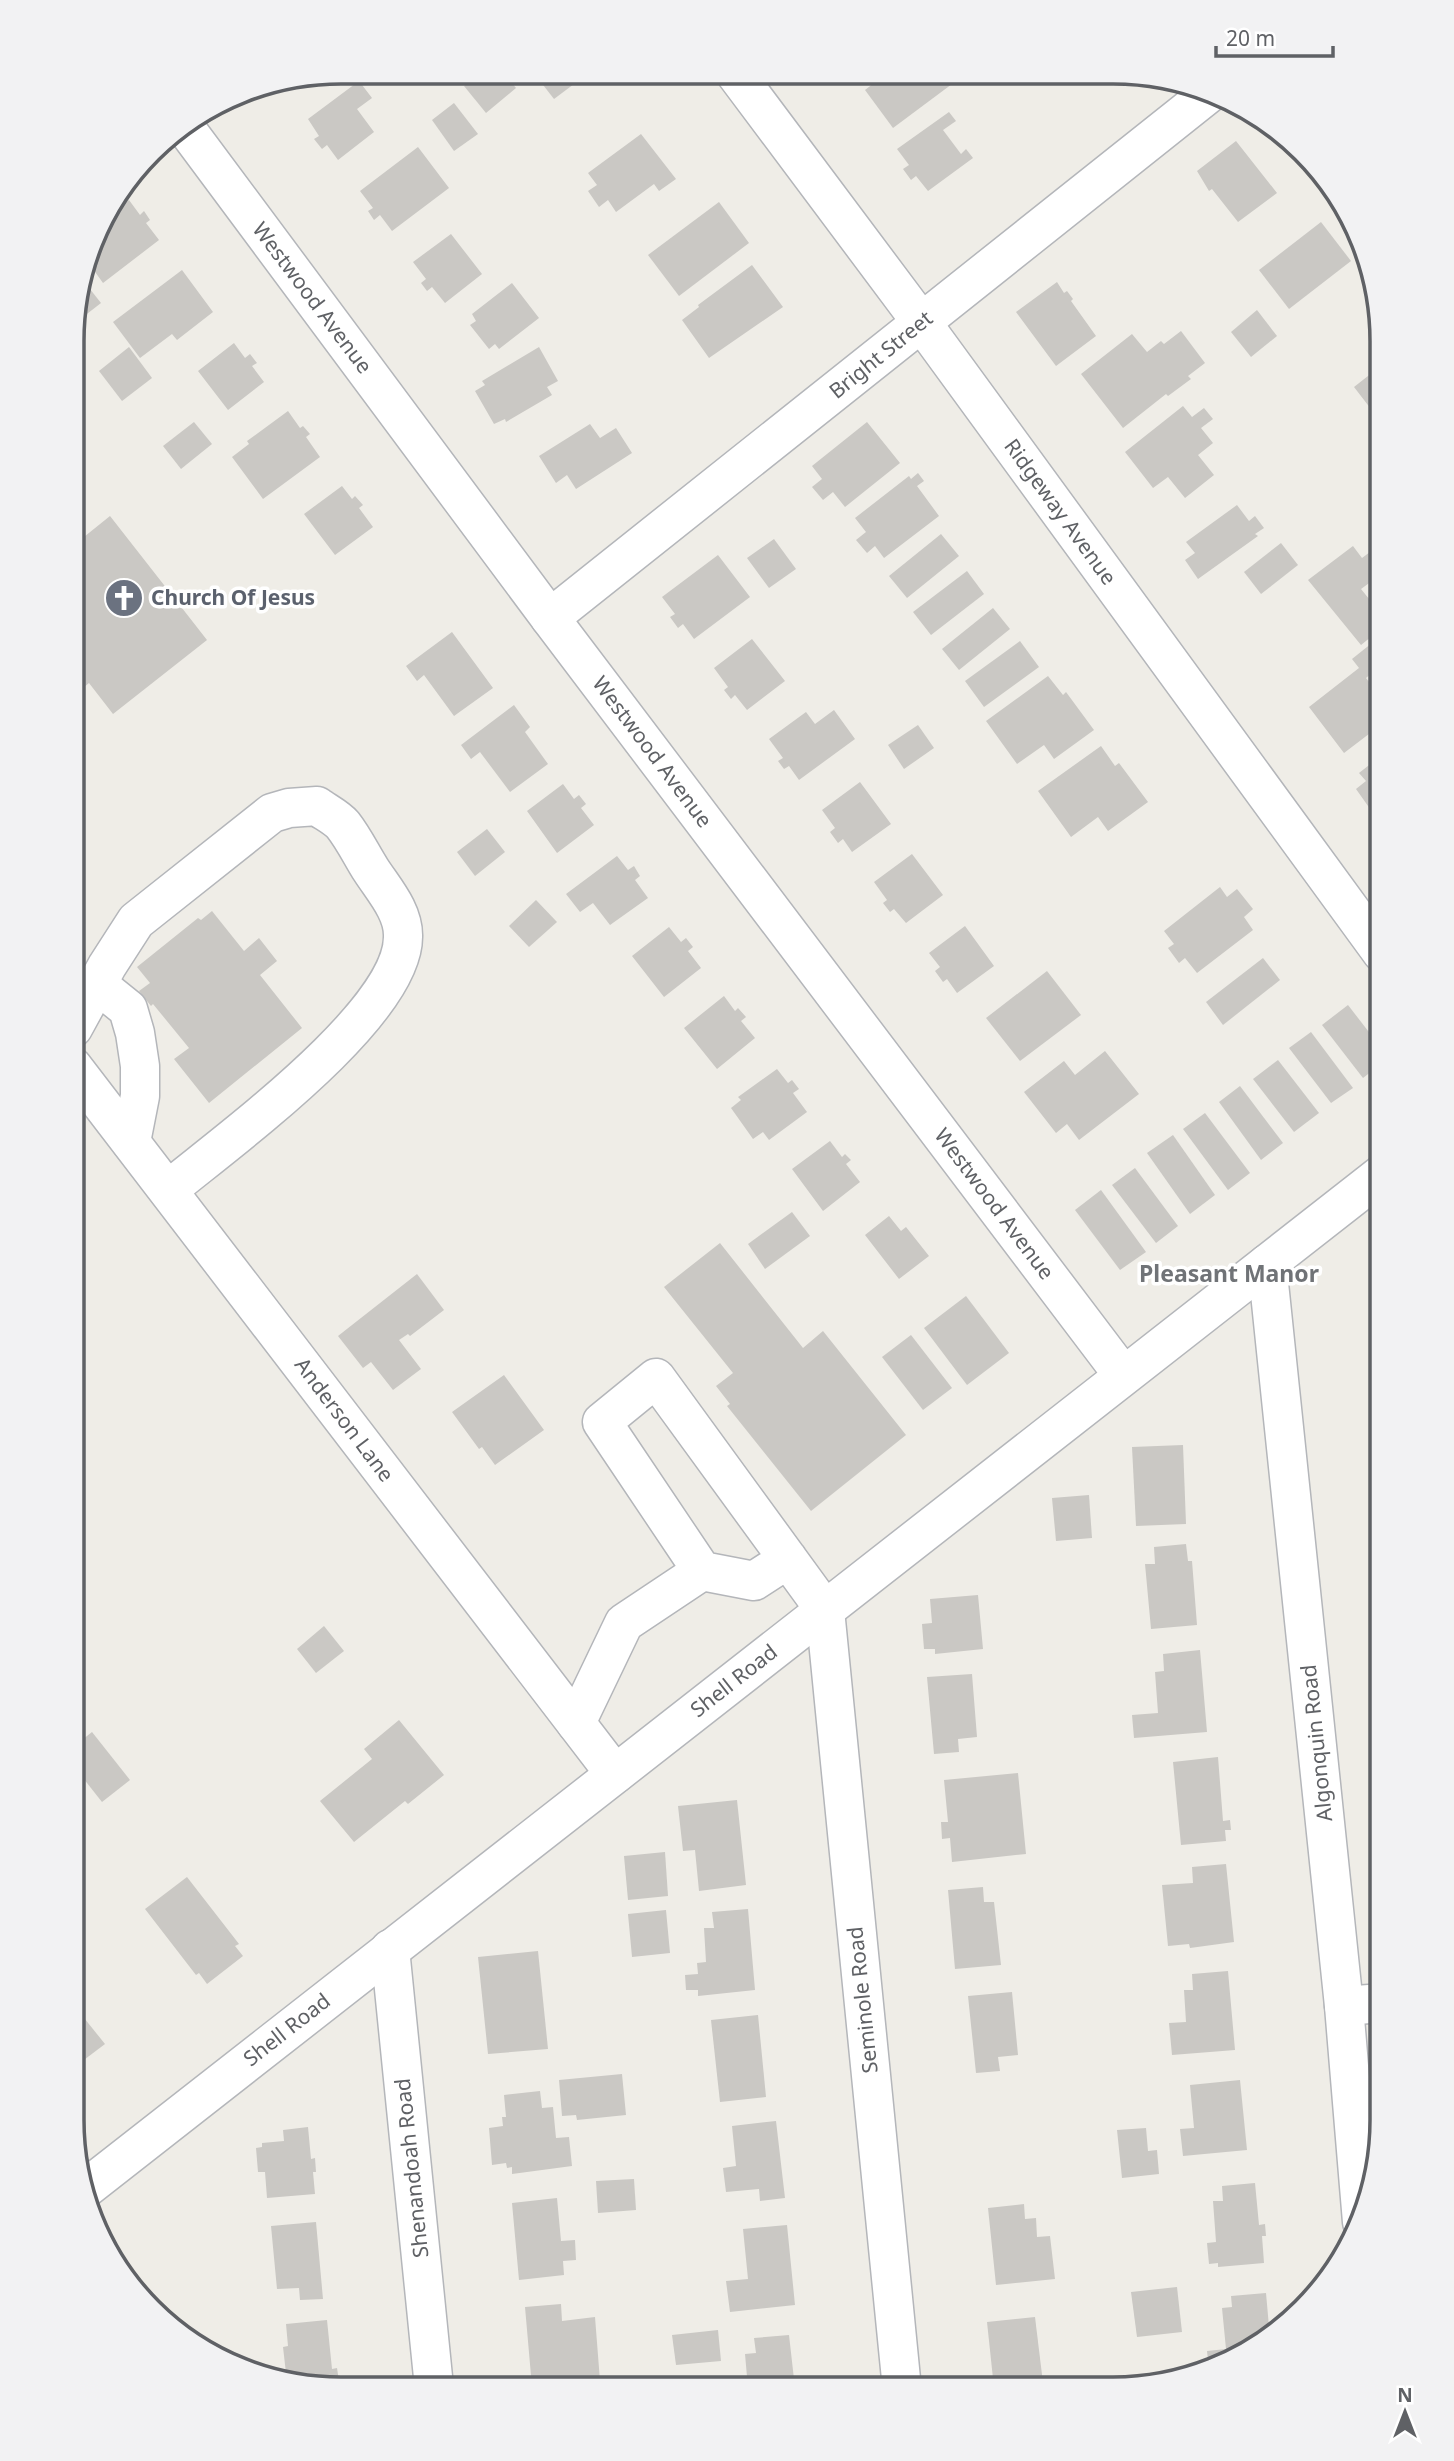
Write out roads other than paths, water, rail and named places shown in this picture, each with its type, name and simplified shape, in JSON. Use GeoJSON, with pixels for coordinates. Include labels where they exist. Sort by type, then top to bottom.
{"type":"FeatureCollection","features":[{"type":"Feature","properties":{"kind":"street","name":"Ridgeway Avenue"},"geometry":{"type":"LineString","coordinates":[[743,84],[922,323],[1370,937]]}},
{"type":"Feature","properties":{"kind":"street","name":"Bright Street"},"geometry":{"type":"LineString","coordinates":[[551,618],[1201,100]]}},
{"type":"Feature","properties":{"kind":"street","name":"Westwood Avenue"},"geometry":{"type":"LineString","coordinates":[[190,133],[551,618],[1123,1375]]}},
{"type":"Feature","properties":{"kind":"street"},"geometry":{"type":"LineString","coordinates":[[84,1008],[136,921],[272,813],[289,808],[317,806],[342,824],[397,911],[404,936],[397,965],[385,988],[362,1018],[321,1063],[168,1190]]}},
{"type":"Feature","properties":{"kind":"street"},"geometry":{"type":"LineString","coordinates":[[97,984],[128,1009],[135,1033],[140,1066],[140,1096],[131,1142]]}},
{"type":"Feature","properties":{"kind":"street","name":"Anderson Lane"},"geometry":{"type":"LineString","coordinates":[[84,1081],[615,1774]]}},
{"type":"Feature","properties":{"kind":"street","name":"Shell Road"},"geometry":{"type":"LineString","coordinates":[[92,2184],[1370,1183]]}},
{"type":"Feature","properties":{"kind":"street","name":"Algonquin Road"},"geometry":{"type":"LineString","coordinates":[[1267,1264],[1344,2006],[1359,2191]]}},
{"type":"Feature","properties":{"kind":"street"},"geometry":{"type":"LineString","coordinates":[[702,1571],[602,1422],[656,1378],[825,1610]]}},
{"type":"Feature","properties":{"kind":"street"},"geometry":{"type":"LineString","coordinates":[[576,1723],[624,1623],[702,1571],[754,1581],[788,1559]]}},
{"type":"Feature","properties":{"kind":"street","name":"Seminole Road"},"geometry":{"type":"LineString","coordinates":[[825,1610],[901,2377]]}},
{"type":"Feature","properties":{"kind":"street","name":"Shenandoah Road"},"geometry":{"type":"LineString","coordinates":[[390,1949],[433,2377]]}},
{"type":"Feature","properties":{"kind":"street"},"geometry":{"type":"LineString","coordinates":[[1344,2006],[1370,2004]]}},
{"type":"Feature","properties":{"kind":"place","name":"Church Of Jesus"},"geometry":{"type":"Point","coordinates":[124,598]}},
{"type":"Feature","properties":{"kind":"district","name":"Pleasant Manor"},"geometry":{"type":"Point","coordinates":[1229,1274]}}]}
